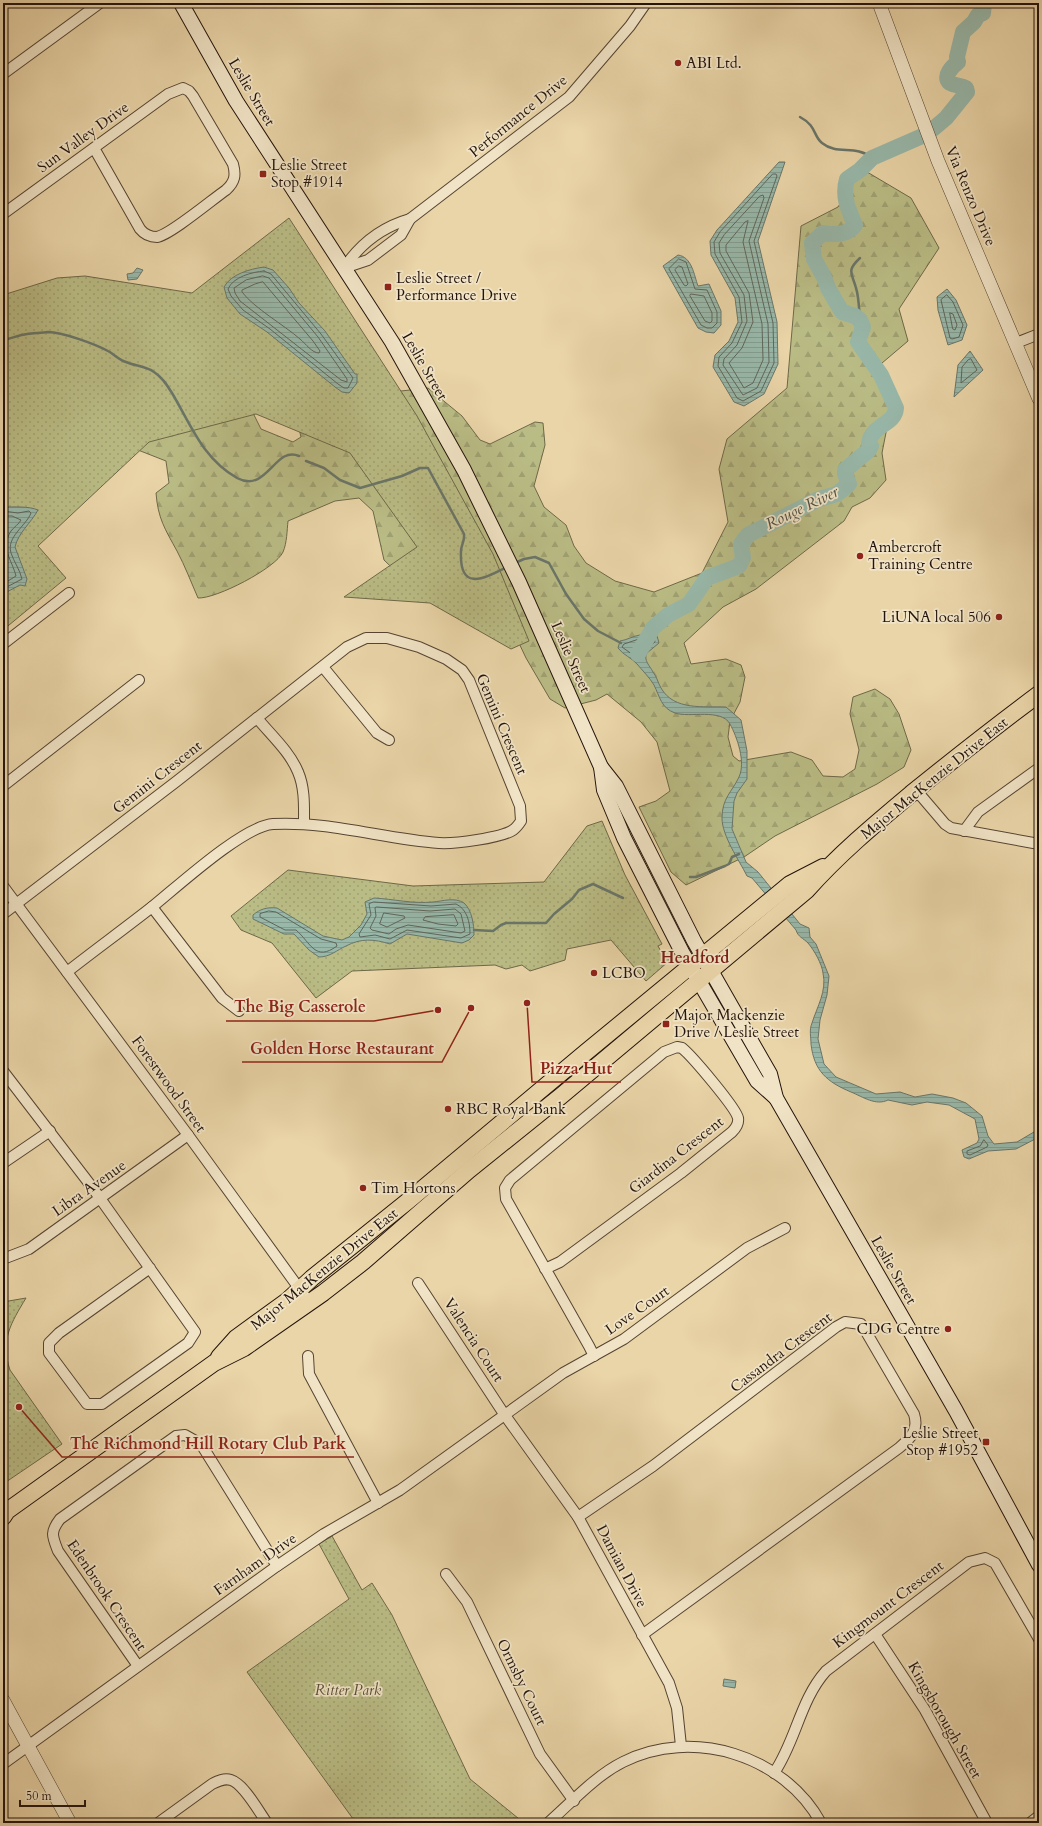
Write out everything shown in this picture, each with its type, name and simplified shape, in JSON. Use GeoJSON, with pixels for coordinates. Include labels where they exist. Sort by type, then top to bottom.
{"type":"FeatureCollection","features":[{"type":"Feature","properties":{"kind":"main road","name":"Leslie Street"},"geometry":{"type":"LineString","coordinates":[[181,3],[236,101],[344,268],[424,397],[464,470],[505,551],[601,767],[616,786],[711,971],[770,1074],[776,1098],[963,1423],[1039,1565]]}},
{"type":"Feature","properties":{"kind":"main road","name":"Major MacKenzie Drive East"},"geometry":{"type":"LineString","coordinates":[[4,1513],[214,1363],[244,1348],[363,1262],[504,1142],[807,890],[830,863],[916,790],[977,740],[1039,694]]}},
{"type":"Feature","properties":{"kind":"main road","name":"Leslie Street"},"geometry":{"type":"LineString","coordinates":[[601,767],[604,790],[624,838],[690,967],[757,1081],[776,1098]]}},
{"type":"Feature","properties":{"kind":"main road","name":"Major MacKenzie Drive East"},"geometry":{"type":"LineString","coordinates":[[214,1363],[236,1338],[300,1289],[408,1201],[790,884],[830,863]]}},
{"type":"Feature","properties":{"kind":"main road"},"geometry":{"type":"LineString","coordinates":[[494,1129],[504,1142]]}},
{"type":"Feature","properties":{"kind":"street"},"geometry":{"type":"LineString","coordinates":[[3,74],[100,3]]}},
{"type":"Feature","properties":{"kind":"street","name":"Performance Drive"},"geometry":{"type":"LineString","coordinates":[[344,268],[368,260],[401,235],[410,220],[569,97],[630,26],[646,3]]}},
{"type":"Feature","properties":{"kind":"street","name":"Via Renzo Drive"},"geometry":{"type":"LineString","coordinates":[[879,3],[938,161],[1039,399]]}},
{"type":"Feature","properties":{"kind":"street","name":"Sun Valley Drive"},"geometry":{"type":"LineString","coordinates":[[3,214],[168,94],[183,88],[190,91],[193,96],[233,164],[235,175],[231,185],[226,190],[166,233],[153,236],[140,229],[94,148]]}},
{"type":"Feature","properties":{"kind":"street","name":"Performance Drive"},"geometry":{"type":"LineString","coordinates":[[344,268],[360,247],[393,224],[410,220]]}},
{"type":"Feature","properties":{"kind":"street"},"geometry":{"type":"LineString","coordinates":[[1016,343],[1039,334]]}},
{"type":"Feature","properties":{"kind":"street"},"geometry":{"type":"LineString","coordinates":[[3,644],[69,593]]}},
{"type":"Feature","properties":{"kind":"street","name":"Gemini Crescent"},"geometry":{"type":"LineString","coordinates":[[3,914],[347,647],[366,638],[387,638],[419,647],[446,659],[462,670],[469,680],[520,806],[521,821],[513,830],[480,840],[440,843],[304,824],[272,824],[247,833],[210,860],[152,908],[67,972]]}},
{"type":"Feature","properties":{"kind":"street"},"geometry":{"type":"LineString","coordinates":[[323,667],[377,733],[389,740]]}},
{"type":"Feature","properties":{"kind":"street"},"geometry":{"type":"LineString","coordinates":[[3,786],[139,680]]}},
{"type":"Feature","properties":{"kind":"street"},"geometry":{"type":"LineString","coordinates":[[256,718],[292,760],[299,773],[303,789],[304,824]]}},
{"type":"Feature","properties":{"kind":"street"},"geometry":{"type":"LineString","coordinates":[[964,831],[978,812],[1039,768]]}},
{"type":"Feature","properties":{"kind":"street"},"geometry":{"type":"LineString","coordinates":[[916,790],[945,824],[951,828],[1039,844]]}},
{"type":"Feature","properties":{"kind":"street","name":"Forestwood Street"},"geometry":{"type":"LineString","coordinates":[[3,886],[188,1135],[309,1302]]}},
{"type":"Feature","properties":{"kind":"street"},"geometry":{"type":"LineString","coordinates":[[152,908],[222,998],[239,1011]]}},
{"type":"Feature","properties":{"kind":"street","name":"Giardina Crescent"},"geometry":{"type":"LineString","coordinates":[[545,1269],[560,1262],[675,1178],[732,1132],[737,1126],[738,1120],[733,1108],[682,1048],[671,1048],[664,1052],[506,1183],[504,1194],[506,1199],[545,1269],[594,1356]]}},
{"type":"Feature","properties":{"kind":"street"},"geometry":{"type":"LineString","coordinates":[[3,1071],[100,1198],[150,1268],[195,1332],[188,1343],[102,1404],[87,1404],[49,1353],[48,1342],[150,1268]]}},
{"type":"Feature","properties":{"kind":"street"},"geometry":{"type":"LineString","coordinates":[[3,1163],[50,1131]]}},
{"type":"Feature","properties":{"kind":"street","name":"Libra Avenue"},"geometry":{"type":"LineString","coordinates":[[3,1259],[29,1249],[188,1135]]}},
{"type":"Feature","properties":{"kind":"street","name":"Love Court"},"geometry":{"type":"LineString","coordinates":[[504,1414],[563,1373],[624,1339],[747,1248],[785,1228]]}},
{"type":"Feature","properties":{"kind":"street","name":"Valencia Court"},"geometry":{"type":"LineString","coordinates":[[418,1283],[504,1414]]}},
{"type":"Feature","properties":{"kind":"street","name":"Cassandra Crescent"},"geometry":{"type":"LineString","coordinates":[[578,1516],[653,1466],[836,1327],[845,1322],[861,1324],[914,1414],[917,1423],[914,1434],[899,1448],[642,1635]]}},
{"type":"Feature","properties":{"kind":"street"},"geometry":{"type":"LineString","coordinates":[[308,1356],[309,1374],[378,1503]]}},
{"type":"Feature","properties":{"kind":"street","name":"Farnham Drive"},"geometry":{"type":"LineString","coordinates":[[3,1764],[277,1566],[324,1534],[416,1480],[504,1414]]}},
{"type":"Feature","properties":{"kind":"street","name":"Damian Drive"},"geometry":{"type":"LineString","coordinates":[[504,1414],[578,1516],[674,1695],[681,1746]]}},
{"type":"Feature","properties":{"kind":"street","name":"Edenbrook Crescent"},"geometry":{"type":"LineString","coordinates":[[138,1666],[58,1551],[53,1539],[53,1528],[60,1519],[176,1436],[185,1435],[201,1444],[277,1566]]}},
{"type":"Feature","properties":{"kind":"street","name":"Kingmount Crescent"},"geometry":{"type":"LineString","coordinates":[[774,1773],[786,1754],[816,1682],[839,1659],[875,1634],[969,1562],[985,1558],[995,1563],[1039,1639]]}},
{"type":"Feature","properties":{"kind":"street","name":"Ormsby Court"},"geometry":{"type":"LineString","coordinates":[[446,1574],[467,1602],[540,1754],[574,1800]]}},
{"type":"Feature","properties":{"kind":"street","name":"Kingsborough Street"},"geometry":{"type":"LineString","coordinates":[[875,1634],[925,1710],[988,1823]]}},
{"type":"Feature","properties":{"kind":"street"},"geometry":{"type":"LineString","coordinates":[[3,1700],[70,1823]]}},
{"type":"Feature","properties":{"kind":"street"},"geometry":{"type":"LineString","coordinates":[[548,1823],[602,1775],[623,1762],[658,1749],[681,1746],[723,1750],[760,1763],[794,1788],[807,1802],[820,1823]]}},
{"type":"Feature","properties":{"kind":"street"},"geometry":{"type":"LineString","coordinates":[[158,1823],[212,1784],[222,1780],[230,1780],[238,1784],[267,1823]]}},
{"type":"Feature","properties":{"kind":"street"},"geometry":{"type":"LineString","coordinates":[[1030,1823],[1039,1816]]}},
{"type":"Feature","properties":{"kind":"green space"},"geometry":{"type":"Polygon","coordinates":[[[862,169],[911,198],[939,248],[899,309],[908,341],[875,369],[886,391],[891,407],[882,453],[886,480],[870,498],[852,507],[844,521],[756,589],[723,607],[684,643],[691,664],[726,659],[741,665],[745,677],[740,702],[730,721],[728,737],[733,756],[739,761],[791,752],[812,760],[823,776],[843,777],[855,769],[859,750],[850,714],[853,697],[875,689],[890,699],[899,714],[911,750],[904,767],[877,784],[775,836],[744,857],[686,885],[671,872],[639,807],[656,801],[670,791],[657,742],[641,722],[607,694],[596,700],[565,708],[550,699],[526,658],[499,601],[409,584],[384,560],[373,511],[359,498],[335,501],[288,521],[286,541],[283,552],[278,559],[258,574],[231,588],[207,597],[198,598],[183,562],[163,524],[158,510],[156,493],[169,483],[166,461],[138,450],[45,312],[251,409],[261,429],[293,442],[301,437],[299,429],[377,398],[401,391],[428,388],[462,416],[480,440],[490,444],[535,422],[543,423],[545,445],[534,486],[544,507],[566,525],[574,546],[586,563],[615,581],[654,592],[702,573],[728,522],[719,469],[727,439],[787,388],[801,226],[838,207],[862,169]]]}},
{"type":"Feature","properties":{"kind":"green space"},"geometry":{"type":"Polygon","coordinates":[[[289,218],[417,416],[493,554],[529,641],[511,649],[430,603],[344,597],[417,547],[350,453],[256,414],[149,442],[38,546],[66,578],[3,630],[3,295],[57,278],[85,276],[192,293],[289,218]]]}},
{"type":"Feature","properties":{"kind":"green space"},"geometry":{"type":"Polygon","coordinates":[[[602,821],[625,875],[662,944],[658,946],[664,957],[667,956],[669,961],[646,981],[611,940],[567,949],[565,960],[530,971],[522,965],[506,969],[495,965],[352,971],[316,998],[272,943],[241,930],[231,916],[288,870],[413,886],[544,882],[587,826],[602,821]]]}},
{"type":"Feature","properties":{"kind":"green space"},"geometry":{"type":"Polygon","coordinates":[[[26,1298],[9,1332],[6,1350],[7,1359],[10,1370],[62,1444],[3,1484],[3,1302],[26,1298]]]}},
{"type":"Feature","properties":{"kind":"green space","name":"Ritter Park"},"geometry":{"type":"Polygon","coordinates":[[[332,1536],[362,1590],[372,1583],[392,1615],[470,1779],[524,1823],[356,1823],[247,1672],[349,1599],[319,1544],[332,1536]]]}},
{"type":"Feature","properties":{"kind":"water"},"geometry":{"type":"Polygon","coordinates":[[[779,162],[785,162],[758,241],[777,322],[778,364],[764,394],[744,406],[734,402],[713,367],[715,355],[729,341],[738,322],[735,298],[711,255],[710,241],[717,230],[779,162]]]}},
{"type":"Feature","properties":{"kind":"water"},"geometry":{"type":"Polygon","coordinates":[[[678,255],[683,256],[692,267],[698,286],[709,284],[721,311],[721,325],[714,333],[706,332],[698,328],[663,266],[678,255]]]}},
{"type":"Feature","properties":{"kind":"water"},"geometry":{"type":"Polygon","coordinates":[[[264,267],[273,270],[289,288],[299,303],[325,331],[355,374],[357,374],[357,383],[349,393],[342,392],[335,387],[267,332],[240,314],[227,298],[224,287],[227,282],[236,275],[264,267]]]}},
{"type":"Feature","properties":{"kind":"water"},"geometry":{"type":"Polygon","coordinates":[[[137,268],[143,270],[137,279],[128,280],[127,274],[133,273],[137,268]]]}},
{"type":"Feature","properties":{"kind":"water"},"geometry":{"type":"Polygon","coordinates":[[[947,289],[956,300],[967,325],[962,340],[948,345],[938,310],[937,297],[947,289]]]}},
{"type":"Feature","properties":{"kind":"water"},"geometry":{"type":"Polygon","coordinates":[[[970,351],[983,370],[954,397],[958,365],[970,351]]]}},
{"type":"Feature","properties":{"kind":"water"},"geometry":{"type":"Polygon","coordinates":[[[3,507],[26,507],[38,510],[19,537],[15,547],[27,579],[25,586],[20,585],[3,594],[3,507]]]}},
{"type":"Feature","properties":{"kind":"water"},"geometry":{"type":"Polygon","coordinates":[[[656,632],[659,643],[647,653],[646,658],[647,663],[656,676],[661,688],[667,695],[674,701],[690,706],[726,707],[741,720],[747,751],[747,779],[737,793],[734,801],[732,829],[746,862],[758,872],[800,924],[809,928],[810,937],[816,944],[829,976],[827,995],[820,1020],[818,1039],[824,1064],[836,1077],[876,1094],[900,1092],[915,1097],[932,1094],[953,1098],[966,1103],[982,1116],[988,1136],[994,1144],[1017,1142],[1039,1129],[1039,1137],[1016,1149],[988,1151],[969,1159],[964,1157],[962,1150],[977,1143],[979,1139],[975,1119],[949,1105],[927,1102],[912,1105],[888,1100],[879,1102],[870,1100],[835,1084],[823,1074],[815,1061],[810,1034],[811,1026],[823,993],[824,980],[821,966],[808,943],[799,936],[796,930],[752,878],[747,876],[728,840],[723,825],[722,811],[728,796],[739,777],[742,764],[740,750],[733,729],[726,719],[720,716],[681,714],[670,711],[662,702],[654,685],[648,677],[635,662],[622,653],[618,648],[620,641],[656,632]]]}},
{"type":"Feature","properties":{"kind":"water"},"geometry":{"type":"Polygon","coordinates":[[[374,898],[418,902],[449,900],[460,901],[467,906],[471,914],[474,935],[469,940],[462,943],[407,934],[390,944],[373,940],[362,941],[352,943],[330,955],[319,957],[309,950],[294,934],[284,934],[253,919],[253,915],[258,911],[267,908],[277,908],[323,936],[342,940],[349,937],[361,925],[367,914],[365,902],[374,898]]]}},
{"type":"Feature","properties":{"kind":"water"},"geometry":{"type":"Polygon","coordinates":[[[724,1679],[736,1681],[735,1688],[723,1686],[724,1679]]]}},
{"type":"Feature","properties":{"kind":"waterway","name":"Rouge River"},"geometry":{"type":"LineString","coordinates":[[638,654],[653,628],[668,615],[689,604],[707,578],[739,566],[743,558],[741,544],[748,535],[819,499],[837,494],[849,484],[845,470],[869,450],[871,446],[869,443],[874,432],[888,422],[895,414],[896,408],[881,375],[858,342],[863,327],[860,320],[855,316],[842,312],[814,259],[812,243],[823,233],[836,234],[845,232],[849,231],[855,225],[845,197],[847,179],[860,170],[872,158],[927,134],[946,118],[967,92],[966,88],[950,83],[947,77],[951,69],[958,62],[957,57],[963,32],[974,22],[978,15],[983,13],[984,3]]}},
{"type":"Feature","properties":{"kind":"waterway"},"geometry":{"type":"LineString","coordinates":[[800,117],[812,127],[819,140],[828,147],[859,152],[872,158]]}},
{"type":"Feature","properties":{"kind":"waterway"},"geometry":{"type":"LineString","coordinates":[[860,258],[853,266],[851,272],[858,295],[860,320]]}},
{"type":"Feature","properties":{"kind":"waterway"},"geometry":{"type":"LineString","coordinates":[[3,340],[32,333],[48,332],[61,334],[95,345],[108,351],[123,361],[151,370],[164,381],[192,429],[207,451],[215,461],[237,478],[247,481],[256,480],[283,457],[291,454],[299,456]]}},
{"type":"Feature","properties":{"kind":"waterway"},"geometry":{"type":"LineString","coordinates":[[306,461],[324,468],[340,480],[360,488],[402,476],[420,468],[428,468],[464,534],[461,551],[461,564],[464,572],[468,577],[474,579],[481,578],[507,567]]}},
{"type":"Feature","properties":{"kind":"waterway"},"geometry":{"type":"LineString","coordinates":[[515,563],[524,559],[535,557],[549,563],[566,594],[584,619],[598,631],[621,643]]}},
{"type":"Feature","properties":{"kind":"waterway"},"geometry":{"type":"LineString","coordinates":[[690,877],[696,877],[725,866],[729,864],[732,857],[739,854]]}},
{"type":"Feature","properties":{"kind":"waterway"},"geometry":{"type":"LineString","coordinates":[[474,930],[493,931],[506,923],[546,923],[572,899],[579,890],[593,884],[623,898]]}},
{"type":"Feature","properties":{"kind":"place","name":"ABI Ltd."},"geometry":{"type":"Point","coordinates":[678,63]}},
{"type":"Feature","properties":{"kind":"place","name":"Leslie Street Stop #1914"},"geometry":{"type":"Point","coordinates":[263,174]}},
{"type":"Feature","properties":{"kind":"place","name":"Leslie Street / Performance Drive"},"geometry":{"type":"Point","coordinates":[388,287]}},
{"type":"Feature","properties":{"kind":"place","name":"Ambercroft Training Centre"},"geometry":{"type":"Point","coordinates":[860,556]}},
{"type":"Feature","properties":{"kind":"place","name":"LiUNA local 506"},"geometry":{"type":"Point","coordinates":[999,617]}},
{"type":"Feature","properties":{"kind":"place","name":"LCBO"},"geometry":{"type":"Point","coordinates":[594,973]}},
{"type":"Feature","properties":{"kind":"place","name":"Pizza Hut"},"geometry":{"type":"Point","coordinates":[527,1003]}},
{"type":"Feature","properties":{"kind":"place","name":"Golden Horse Restaurant"},"geometry":{"type":"Point","coordinates":[471,1008]}},
{"type":"Feature","properties":{"kind":"place","name":"The Big Casserole"},"geometry":{"type":"Point","coordinates":[438,1010]}},
{"type":"Feature","properties":{"kind":"place","name":"Major Mackenzie Drive / Leslie Street"},"geometry":{"type":"Point","coordinates":[666,1024]}},
{"type":"Feature","properties":{"kind":"place","name":"RBC Royal Bank"},"geometry":{"type":"Point","coordinates":[448,1109]}},
{"type":"Feature","properties":{"kind":"place","name":"Tim Hortons"},"geometry":{"type":"Point","coordinates":[363,1188]}},
{"type":"Feature","properties":{"kind":"place","name":"CDG Centre"},"geometry":{"type":"Point","coordinates":[948,1329]}},
{"type":"Feature","properties":{"kind":"place","name":"The Richmond Hill Rotary Club Park"},"geometry":{"type":"Point","coordinates":[19,1407]}},
{"type":"Feature","properties":{"kind":"place","name":"Leslie Street Stop #1952"},"geometry":{"type":"Point","coordinates":[986,1442]}},
{"type":"Feature","properties":{"kind":"district","name":"Headford"},"geometry":{"type":"Point","coordinates":[695,958]}}]}
